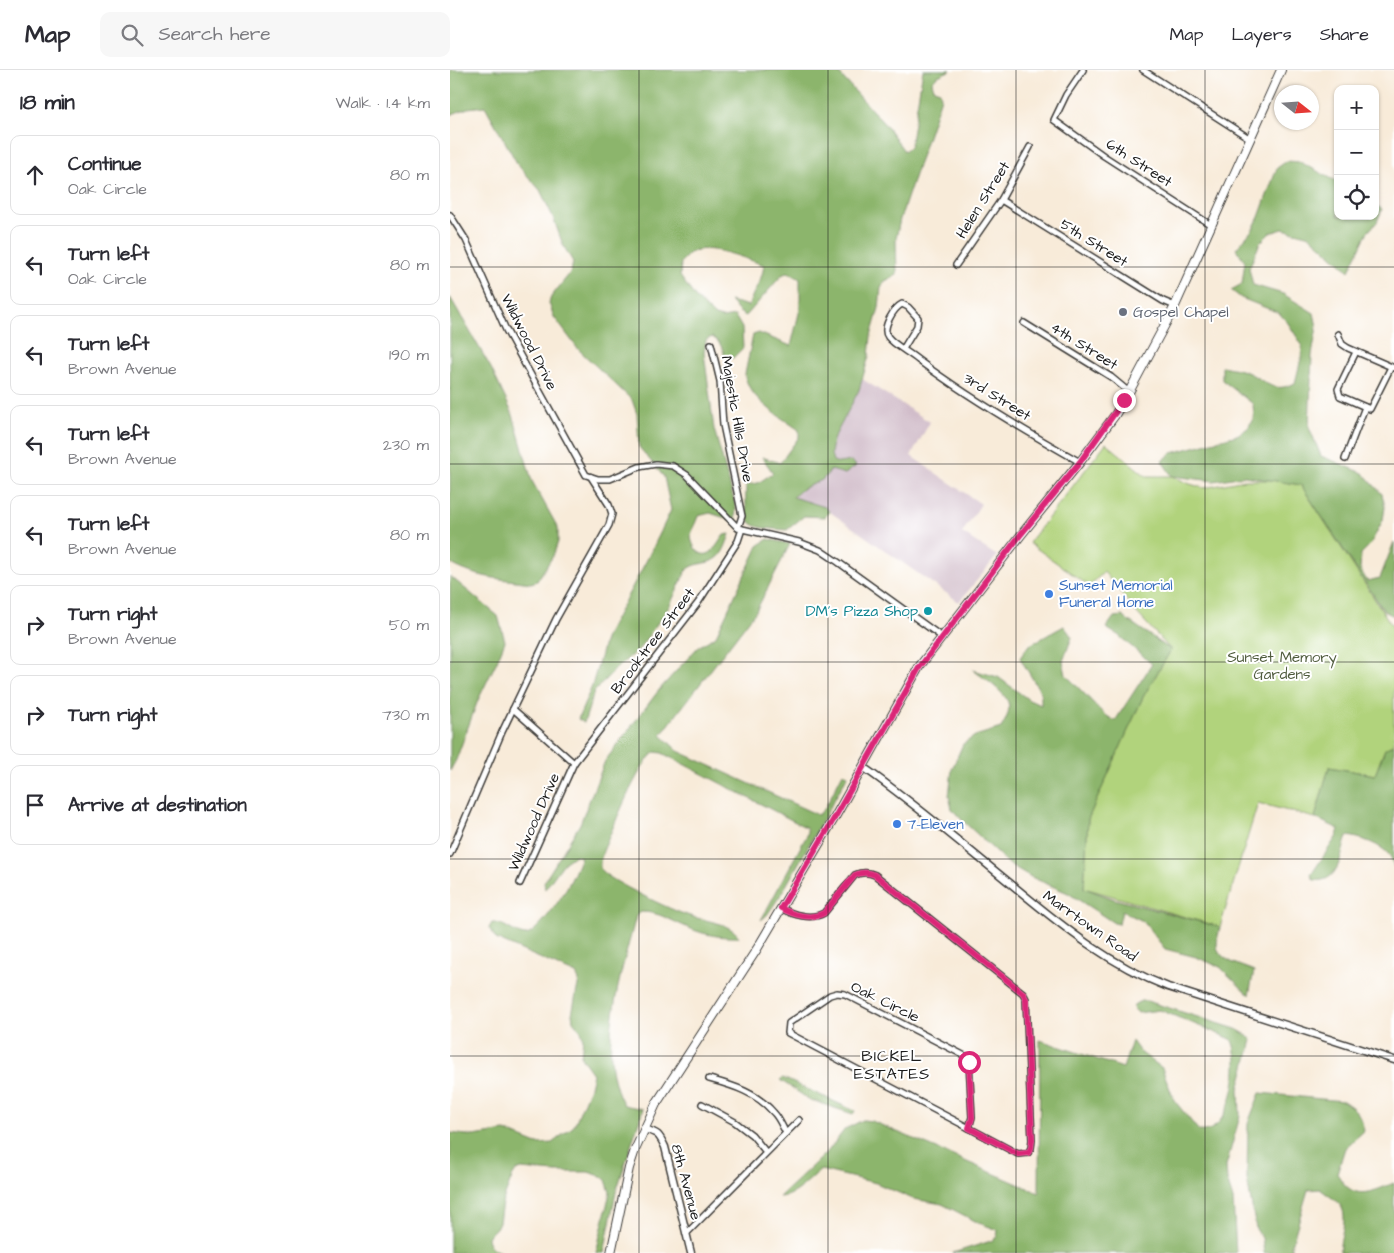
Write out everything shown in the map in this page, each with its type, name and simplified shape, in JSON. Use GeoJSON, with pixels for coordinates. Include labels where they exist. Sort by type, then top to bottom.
{"type":"FeatureCollection","features":[{"type":"Feature","properties":{"kind":"main road"},"geometry":{"type":"LineString","coordinates":[[611,1253],[629,1168],[644,1129],[667,1084],[736,982],[781,908],[919,668],[1021,534],[1080,462],[1130,392],[1175,306],[1281,70]]}},
{"type":"Feature","properties":{"kind":"street","name":"6th Street"},"geometry":{"type":"LineString","coordinates":[[1083,70],[1066,96],[1054,120],[1104,156],[1211,225]]}},
{"type":"Feature","properties":{"kind":"street"},"geometry":{"type":"LineString","coordinates":[[1143,70],[1249,138]]}},
{"type":"Feature","properties":{"kind":"street","name":"Helen Street"},"geometry":{"type":"LineString","coordinates":[[956,265],[1001,200],[1030,147]]}},
{"type":"Feature","properties":{"kind":"street","name":"5th Street"},"geometry":{"type":"LineString","coordinates":[[1001,200],[1175,306]]}},
{"type":"Feature","properties":{"kind":"street","name":"Wildwood Drive"},"geometry":{"type":"LineString","coordinates":[[450,215],[466,240],[506,330],[586,475],[591,476],[609,505],[612,514],[609,525],[556,619],[513,709],[450,854]]}},
{"type":"Feature","properties":{"kind":"street","name":"3rd Street"},"geometry":{"type":"LineString","coordinates":[[903,349],[917,326],[918,318],[902,304],[898,306],[886,326],[885,332],[888,337],[903,349],[973,398],[1080,462]]}},
{"type":"Feature","properties":{"kind":"street","name":"4th Street"},"geometry":{"type":"LineString","coordinates":[[1024,323],[1111,377],[1130,392]]}},
{"type":"Feature","properties":{"kind":"street"},"geometry":{"type":"LineString","coordinates":[[1338,334],[1342,344],[1393,368],[1370,409],[1349,401],[1338,393],[1338,389],[1356,352]]}},
{"type":"Feature","properties":{"kind":"street","name":"Majestic Hills Drive"},"geometry":{"type":"LineString","coordinates":[[711,344],[720,381],[723,425],[742,516],[740,528]]}},
{"type":"Feature","properties":{"kind":"street"},"geometry":{"type":"LineString","coordinates":[[1345,459],[1365,407]]}},
{"type":"Feature","properties":{"kind":"street"},"geometry":{"type":"LineString","coordinates":[[591,476],[598,479],[610,478],[639,467],[656,464],[673,466],[687,475],[740,528],[799,542],[820,550],[942,637]]}},
{"type":"Feature","properties":{"kind":"street","name":"Brooktree Street"},"geometry":{"type":"LineString","coordinates":[[574,763],[698,603],[738,541],[740,528]]}},
{"type":"Feature","properties":{"kind":"street","name":"Wildwood Drive"},"geometry":{"type":"LineString","coordinates":[[513,709],[574,763],[520,883]]}},
{"type":"Feature","properties":{"kind":"street","name":"Marrtown Road"},"geometry":{"type":"LineString","coordinates":[[863,767],[904,795],[1072,933],[1113,961],[1168,987],[1394,1060]]}},
{"type":"Feature","properties":{"kind":"street","name":"Oak Circle"},"geometry":{"type":"LineString","coordinates":[[781,908],[798,915],[819,915],[824,913],[855,875],[869,873],[882,881],[1023,993],[1026,999],[1032,1140],[1028,1153],[1023,1154],[1018,1154],[792,1037],[788,1033],[789,1023],[830,995],[837,993],[845,994],[967,1057],[969,1062],[972,1118],[969,1128]]}},
{"type":"Feature","properties":{"kind":"street"},"geometry":{"type":"LineString","coordinates":[[709,1079],[744,1089],[775,1113],[786,1133]]}},
{"type":"Feature","properties":{"kind":"street"},"geometry":{"type":"LineString","coordinates":[[702,1104],[734,1122],[752,1135],[766,1152]]}},
{"type":"Feature","properties":{"kind":"street"},"geometry":{"type":"LineString","coordinates":[[686,1234],[798,1120]]}},
{"type":"Feature","properties":{"kind":"street","name":"8th Avenue"},"geometry":{"type":"LineString","coordinates":[[644,1129],[660,1135],[666,1148],[691,1253]]}},
{"type":"Feature","properties":{"kind":"shaded area"},"geometry":{"type":"Polygon","coordinates":[[[862,379],[930,422],[911,456],[981,504],[962,533],[997,556],[959,602],[825,507],[793,498],[802,489],[822,480],[831,470],[852,461],[839,463],[833,461],[831,454],[833,440],[859,390],[862,379]]]}},
{"type":"Feature","properties":{"kind":"green space"},"geometry":{"type":"Polygon","coordinates":[[[450,70],[836,70],[888,128],[904,151],[910,147],[923,70],[951,70],[936,77],[932,82],[934,89],[940,91],[941,98],[900,219],[896,239],[897,275],[885,281],[881,287],[879,308],[871,336],[869,356],[859,390],[833,440],[831,454],[833,461],[839,463],[852,461],[856,466],[845,474],[831,470],[822,480],[802,489],[793,497],[825,507],[830,512],[825,517],[804,516],[787,530],[773,529],[756,526],[751,522],[746,510],[746,485],[758,483],[773,473],[762,457],[780,463],[799,437],[799,430],[758,399],[747,383],[745,374],[753,335],[759,333],[791,346],[800,309],[800,279],[788,272],[782,275],[746,316],[739,312],[730,301],[749,306],[764,265],[727,253],[706,249],[690,253],[681,262],[680,276],[695,297],[715,316],[722,318],[735,316],[742,328],[743,348],[733,358],[725,358],[718,341],[712,337],[706,340],[704,353],[714,429],[736,507],[735,521],[710,513],[698,516],[691,535],[697,551],[704,554],[711,552],[724,535],[730,534],[723,551],[716,559],[693,566],[686,571],[669,607],[639,649],[613,671],[594,692],[584,723],[578,719],[592,686],[606,636],[650,554],[671,510],[664,477],[639,447],[637,414],[632,400],[578,349],[554,317],[549,303],[551,297],[571,272],[573,262],[563,245],[553,217],[540,190],[518,165],[485,106],[468,108],[450,115],[450,70]]]}},
{"type":"Feature","properties":{"kind":"green space"},"geometry":{"type":"Polygon","coordinates":[[[1287,161],[1300,162],[1334,180],[1334,220],[1378,220],[1367,233],[1349,271],[1310,236],[1283,229],[1270,233],[1260,243],[1249,268],[1253,285],[1283,294],[1314,313],[1317,327],[1312,355],[1309,427],[1321,456],[1363,473],[1382,494],[1385,507],[1383,520],[1370,545],[1361,554],[1360,569],[1367,581],[1380,578],[1394,542],[1394,616],[1384,611],[1301,485],[1244,476],[1214,481],[1172,476],[1162,461],[1172,453],[1237,435],[1248,428],[1254,417],[1253,404],[1222,380],[1222,366],[1246,372],[1270,386],[1281,387],[1295,383],[1301,359],[1302,345],[1288,323],[1279,313],[1241,298],[1231,290],[1242,284],[1245,261],[1236,249],[1253,229],[1277,168],[1287,161]]]}},
{"type":"Feature","properties":{"kind":"green space"},"geometry":{"type":"Polygon","coordinates":[[[450,297],[491,368],[513,415],[532,481],[558,528],[558,542],[553,556],[537,581],[531,583],[479,575],[450,563],[450,297]]]}},
{"type":"Feature","properties":{"kind":"green space","name":"Sunset Memory Gardens"},"geometry":{"type":"Polygon","coordinates":[[[1106,443],[1146,476],[1172,476],[1204,488],[1245,480],[1272,480],[1301,485],[1394,629],[1394,744],[1385,749],[1375,775],[1329,767],[1315,818],[1258,803],[1220,927],[1084,888],[1088,819],[1143,697],[1171,650],[1137,613],[1104,572],[1089,586],[1029,543],[1106,443]]]}},
{"type":"Feature","properties":{"kind":"green space"},"geometry":{"type":"Polygon","coordinates":[[[768,539],[790,544],[756,611],[661,735],[678,751],[818,815],[825,808],[843,773],[848,775],[782,893],[767,915],[761,920],[807,835],[807,828],[662,753],[655,752],[648,759],[633,783],[619,813],[603,851],[600,863],[601,870],[615,881],[655,902],[687,915],[723,925],[735,932],[739,937],[707,934],[648,912],[641,912],[636,916],[613,1012],[611,1061],[615,1084],[624,1105],[643,1109],[616,1192],[604,1253],[596,1253],[610,1192],[606,1180],[601,1176],[588,1172],[554,1172],[522,1169],[516,1171],[512,1177],[502,1203],[499,1222],[487,1237],[490,1245],[502,1253],[450,1253],[450,1133],[474,1136],[505,1131],[537,1144],[552,1143],[574,1126],[590,1087],[593,1074],[581,1057],[583,1037],[573,1021],[572,1014],[579,980],[576,974],[496,939],[489,928],[492,923],[497,923],[517,933],[529,934],[541,924],[553,908],[568,885],[581,857],[575,855],[564,863],[545,889],[544,882],[580,824],[605,761],[659,690],[698,647],[716,636],[758,546],[768,539]]]}},
{"type":"Feature","properties":{"kind":"green space"},"geometry":{"type":"Polygon","coordinates":[[[450,576],[498,616],[505,641],[478,700],[456,760],[450,771],[450,576]]]}},
{"type":"Feature","properties":{"kind":"green space"},"geometry":{"type":"Polygon","coordinates":[[[1122,616],[1171,650],[1143,697],[1088,819],[1084,888],[1114,899],[1220,927],[1217,944],[1221,954],[1231,962],[1254,971],[1249,995],[1220,967],[1196,957],[1165,949],[1143,921],[1122,911],[1119,924],[1114,923],[1068,893],[1031,877],[1009,864],[952,809],[949,796],[952,769],[963,744],[975,736],[1001,728],[1009,709],[1008,702],[1002,693],[973,670],[998,677],[1029,700],[1041,705],[1041,693],[1020,658],[1028,646],[1064,626],[1072,637],[1063,661],[1066,675],[1104,714],[1115,721],[1152,664],[1118,635],[1106,628],[1114,617],[1122,616]]]}},
{"type":"Feature","properties":{"kind":"green space"},"geometry":{"type":"Polygon","coordinates":[[[1394,744],[1394,867],[1390,856],[1382,848],[1364,840],[1347,836],[1341,859],[1334,873],[1322,880],[1314,880],[1311,875],[1337,836],[1339,829],[1315,818],[1329,767],[1375,775],[1385,749],[1394,744]]]}},
{"type":"Feature","properties":{"kind":"green space"},"geometry":{"type":"Polygon","coordinates":[[[1147,1001],[1236,1029],[1252,1040],[1239,1089],[1240,1116],[1226,1166],[1227,1180],[1233,1199],[1236,1253],[953,1253],[991,1241],[997,1237],[998,1230],[979,1223],[942,1204],[913,1199],[876,1183],[821,1170],[796,1191],[779,1197],[829,1150],[845,1129],[863,1120],[872,1121],[1039,1193],[1040,1040],[1123,1068],[1132,1041],[1140,1052],[1162,1068],[1174,1100],[1199,1131],[1210,1129],[1219,1122],[1227,1110],[1232,1095],[1236,1063],[1235,1049],[1231,1039],[1160,1010],[1138,1013],[1133,1008],[1135,1004],[1147,1001]]]}},
{"type":"Feature","properties":{"kind":"green space"},"geometry":{"type":"Polygon","coordinates":[[[783,1078],[855,1111],[853,1114],[810,1100],[780,1080],[783,1078]]]}},
{"type":"Feature","properties":{"kind":"green space"},"geometry":{"type":"Polygon","coordinates":[[[1260,1093],[1343,1101],[1358,1113],[1364,1131],[1345,1148],[1337,1173],[1343,1182],[1355,1192],[1369,1192],[1394,1183],[1394,1253],[1340,1253],[1344,1222],[1343,1210],[1338,1203],[1320,1189],[1308,1190],[1291,1247],[1292,1253],[1264,1253],[1262,1238],[1256,1229],[1247,1179],[1248,1123],[1260,1093]]]}},
{"type":"Feature","properties":{"kind":"place","name":"Gospel Chapel"},"geometry":{"type":"Point","coordinates":[1123,312]}},
{"type":"Feature","properties":{"kind":"place","name":"Sunset Memorial Funeral Home"},"geometry":{"type":"Point","coordinates":[1049,594]}},
{"type":"Feature","properties":{"kind":"place","name":"DM's Pizza Shop"},"geometry":{"type":"Point","coordinates":[928,611]}},
{"type":"Feature","properties":{"kind":"place","name":"7-Eleven"},"geometry":{"type":"Point","coordinates":[897,824]}},
{"type":"Feature","properties":{"kind":"district","name":"BICKEL ESTATES"},"geometry":{"type":"Point","coordinates":[892,1065]}},
{"type":"Feature","properties":{"kind":"route"},"geometry":{"type":"LineString","coordinates":[[969,1062],[972,1118],[969,1128],[1018,1154],[1028,1153],[1032,1140],[1026,999],[1023,993],[875,875],[869,873],[855,875],[824,913],[819,915],[798,915],[781,908],[919,668],[960,612],[1080,462],[1124,400]]}}]}
